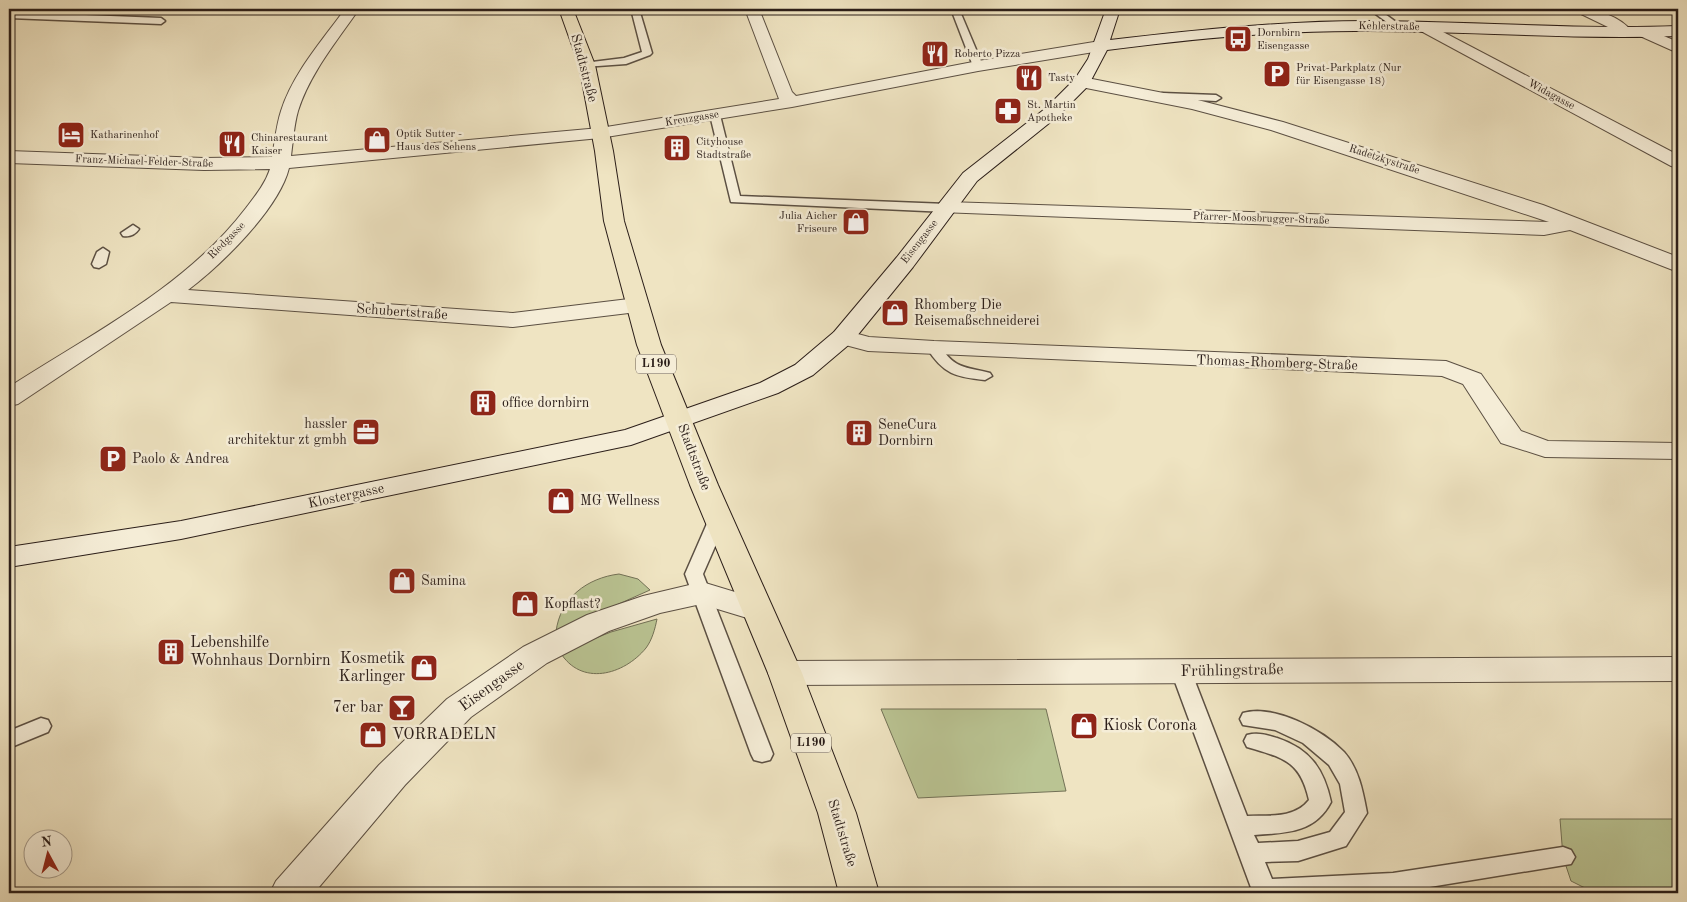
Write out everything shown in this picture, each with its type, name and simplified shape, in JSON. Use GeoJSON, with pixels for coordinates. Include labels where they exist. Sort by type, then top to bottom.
{"type":"FeatureCollection","features":[{"type":"Feature","properties":{"kind":"main road","name":"Stadtstraße"},"geometry":{"type":"LineString","coordinates":[[566,9],[586,65],[600,134],[614,221],[654,361],[680,421],[718,519],[785,673],[837,813],[859,893]]}},
{"type":"Feature","properties":{"kind":"street","name":"Riedgasse"},"geometry":{"type":"LineString","coordinates":[[12,392],[133,319],[167,295],[195,273],[241,229],[277,180],[289,110],[300,86],[352,9]]}},
{"type":"Feature","properties":{"kind":"street"},"geometry":{"type":"LineString","coordinates":[[752,9],[784,94],[792,102]]}},
{"type":"Feature","properties":{"kind":"street","name":"Eisengasse"},"geometry":{"type":"LineString","coordinates":[[680,421],[769,388],[804,370],[842,337],[970,177],[1052,112],[1082,82],[1096,59],[1113,9]]}},
{"type":"Feature","properties":{"kind":"street"},"geometry":{"type":"LineString","coordinates":[[1582,9],[1615,25],[1625,33]]}},
{"type":"Feature","properties":{"kind":"street","name":"Kehlerstraße"},"geometry":{"type":"LineString","coordinates":[[1100,46],[1267,30],[1325,27],[1424,27],[1625,33],[1678,31]]}},
{"type":"Feature","properties":{"kind":"street","name":"Widagasse"},"geometry":{"type":"LineString","coordinates":[[1424,27],[1678,162]]}},
{"type":"Feature","properties":{"kind":"street"},"geometry":{"type":"LineString","coordinates":[[1645,33],[1678,48]]}},
{"type":"Feature","properties":{"kind":"street","name":"Kreuzgasse"},"geometry":{"type":"LineString","coordinates":[[280,163],[600,134],[639,125],[716,115],[792,102],[978,66],[1100,46]]}},
{"type":"Feature","properties":{"kind":"street","name":"Radetzkystraße"},"geometry":{"type":"LineString","coordinates":[[1082,82],[1231,112],[1574,223],[1678,265]]}},
{"type":"Feature","properties":{"kind":"street","name":"Franz-Michael-Felder-Straße"},"geometry":{"type":"LineString","coordinates":[[9,158],[204,164],[280,163]]}},
{"type":"Feature","properties":{"kind":"street","name":"Pfarrer-Moosbrugger-Straße"},"geometry":{"type":"LineString","coordinates":[[947,208],[1544,229],[1574,223]]}},
{"type":"Feature","properties":{"kind":"street","name":"Schubertstraße"},"geometry":{"type":"LineString","coordinates":[[167,295],[513,320],[637,306]]}},
{"type":"Feature","properties":{"kind":"street","name":"Thomas-Rhomberg-Straße"},"geometry":{"type":"LineString","coordinates":[[842,337],[868,344],[934,348],[1446,369],[1472,379],[1511,437],[1545,449],[1678,451]]}},
{"type":"Feature","properties":{"kind":"street","name":"Klostergasse"},"geometry":{"type":"LineString","coordinates":[[9,556],[181,530],[470,469],[631,438],[680,421]]}},
{"type":"Feature","properties":{"kind":"street"},"geometry":{"type":"LineString","coordinates":[[702,593],[757,610]]}},
{"type":"Feature","properties":{"kind":"street","name":"Eisengasse"},"geometry":{"type":"LineString","coordinates":[[290,893],[392,775],[459,708],[535,655],[598,623],[654,604],[702,593]]}},
{"type":"Feature","properties":{"kind":"street","name":"Frühlingstraße"},"geometry":{"type":"LineString","coordinates":[[785,673],[1678,669]]}},
{"type":"Feature","properties":{"kind":"lane"},"geometry":{"type":"LineString","coordinates":[[586,65],[626,61],[647,53],[635,9]]}},
{"type":"Feature","properties":{"kind":"lane"},"geometry":{"type":"LineString","coordinates":[[955,9],[978,66]]}},
{"type":"Feature","properties":{"kind":"lane"},"geometry":{"type":"LineString","coordinates":[[1373,9],[1398,27]]}},
{"type":"Feature","properties":{"kind":"lane"},"geometry":{"type":"LineString","coordinates":[[9,15],[161,21]]}},
{"type":"Feature","properties":{"kind":"lane"},"geometry":{"type":"LineString","coordinates":[[1157,96],[1216,98]]}},
{"type":"Feature","properties":{"kind":"lane"},"geometry":{"type":"LineString","coordinates":[[716,115],[734,199],[947,208]]}},
{"type":"Feature","properties":{"kind":"lane"},"geometry":{"type":"LineString","coordinates":[[934,348],[943,364],[952,370],[963,374],[984,376]]}},
{"type":"Feature","properties":{"kind":"lane"},"geometry":{"type":"LineString","coordinates":[[718,519],[694,574],[762,754]]}},
{"type":"Feature","properties":{"kind":"lane"},"geometry":{"type":"LineString","coordinates":[[1181,671],[1264,892],[1393,883],[1563,857]]}},
{"type":"Feature","properties":{"kind":"lane"},"geometry":{"type":"LineString","coordinates":[[1250,720],[1278,722],[1310,737],[1337,759],[1351,784],[1356,813],[1338,838],[1298,851],[1250,853]]}},
{"type":"Feature","properties":{"kind":"lane"},"geometry":{"type":"LineString","coordinates":[[9,740],[41,726]]}},
{"type":"Feature","properties":{"kind":"lane"},"geometry":{"type":"LineString","coordinates":[[1240,826],[1287,824],[1310,815],[1320,802],[1317,780],[1301,760],[1280,746],[1255,741]]}},
{"type":"Feature","properties":{"kind":"green space"},"geometry":{"type":"Polygon","coordinates":[[[619,574],[638,579],[650,590],[556,632],[563,609],[577,592],[596,580],[619,574]]]}},
{"type":"Feature","properties":{"kind":"green space"},"geometry":{"type":"Polygon","coordinates":[[[657,619],[650,642],[646,648],[626,665],[615,670],[591,673],[579,670],[569,663],[560,652],[611,632],[657,619]]]}},
{"type":"Feature","properties":{"kind":"green space"},"geometry":{"type":"Polygon","coordinates":[[[881,709],[1046,709],[1066,791],[918,798],[881,709]]]}},
{"type":"Feature","properties":{"kind":"green space"},"geometry":{"type":"Polygon","coordinates":[[[1560,819],[1678,819],[1678,893],[1595,893],[1571,881],[1563,857],[1560,819]]]}},
{"type":"Feature","properties":{"kind":"place","name":"Dornbirn Eisengasse"},"geometry":{"type":"Point","coordinates":[1238,39]}},
{"type":"Feature","properties":{"kind":"place","name":"Roberto Pizza"},"geometry":{"type":"Point","coordinates":[935,54]}},
{"type":"Feature","properties":{"kind":"place","name":"Privat-Parkplatz (Nur für Eisengasse 18)"},"geometry":{"type":"Point","coordinates":[1277,74]}},
{"type":"Feature","properties":{"kind":"place","name":"Tasty"},"geometry":{"type":"Point","coordinates":[1029,78]}},
{"type":"Feature","properties":{"kind":"place","name":"St. Martin Apotheke"},"geometry":{"type":"Point","coordinates":[1008,111]}},
{"type":"Feature","properties":{"kind":"place","name":"Katharinenhof"},"geometry":{"type":"Point","coordinates":[71,135]}},
{"type":"Feature","properties":{"kind":"place","name":"Optik Sutter - Haus des Sehens"},"geometry":{"type":"Point","coordinates":[377,140]}},
{"type":"Feature","properties":{"kind":"place","name":"Chinarestaurant Kaiser"},"geometry":{"type":"Point","coordinates":[232,144]}},
{"type":"Feature","properties":{"kind":"place","name":"Cityhouse Stadtstraße"},"geometry":{"type":"Point","coordinates":[677,148]}},
{"type":"Feature","properties":{"kind":"place","name":"Julia Aicher Friseure"},"geometry":{"type":"Point","coordinates":[856,222]}},
{"type":"Feature","properties":{"kind":"place","name":"Rhomberg Die Reisemaßschneiderei"},"geometry":{"type":"Point","coordinates":[895,313]}},
{"type":"Feature","properties":{"kind":"place","name":"office dornbirn"},"geometry":{"type":"Point","coordinates":[483,403]}},
{"type":"Feature","properties":{"kind":"place","name":"hassler architektur zt gmbh"},"geometry":{"type":"Point","coordinates":[366,432]}},
{"type":"Feature","properties":{"kind":"place","name":"SeneCura Dornbirn"},"geometry":{"type":"Point","coordinates":[859,433]}},
{"type":"Feature","properties":{"kind":"place","name":"Paolo & Andrea"},"geometry":{"type":"Point","coordinates":[113,459]}},
{"type":"Feature","properties":{"kind":"place","name":"MG Wellness"},"geometry":{"type":"Point","coordinates":[561,501]}},
{"type":"Feature","properties":{"kind":"place","name":"Samina"},"geometry":{"type":"Point","coordinates":[402,581]}},
{"type":"Feature","properties":{"kind":"place","name":"Kopflast?"},"geometry":{"type":"Point","coordinates":[525,604]}},
{"type":"Feature","properties":{"kind":"place","name":"Lebenshilfe Wohnhaus Dornbirn"},"geometry":{"type":"Point","coordinates":[171,652]}},
{"type":"Feature","properties":{"kind":"place","name":"Kosmetik Karlinger"},"geometry":{"type":"Point","coordinates":[424,668]}},
{"type":"Feature","properties":{"kind":"place","name":"7er bar"},"geometry":{"type":"Point","coordinates":[402,708]}},
{"type":"Feature","properties":{"kind":"place","name":"Kiosk Corona"},"geometry":{"type":"Point","coordinates":[1084,726]}},
{"type":"Feature","properties":{"kind":"place","name":"VORRADELN"},"geometry":{"type":"Point","coordinates":[373,735]}}]}
